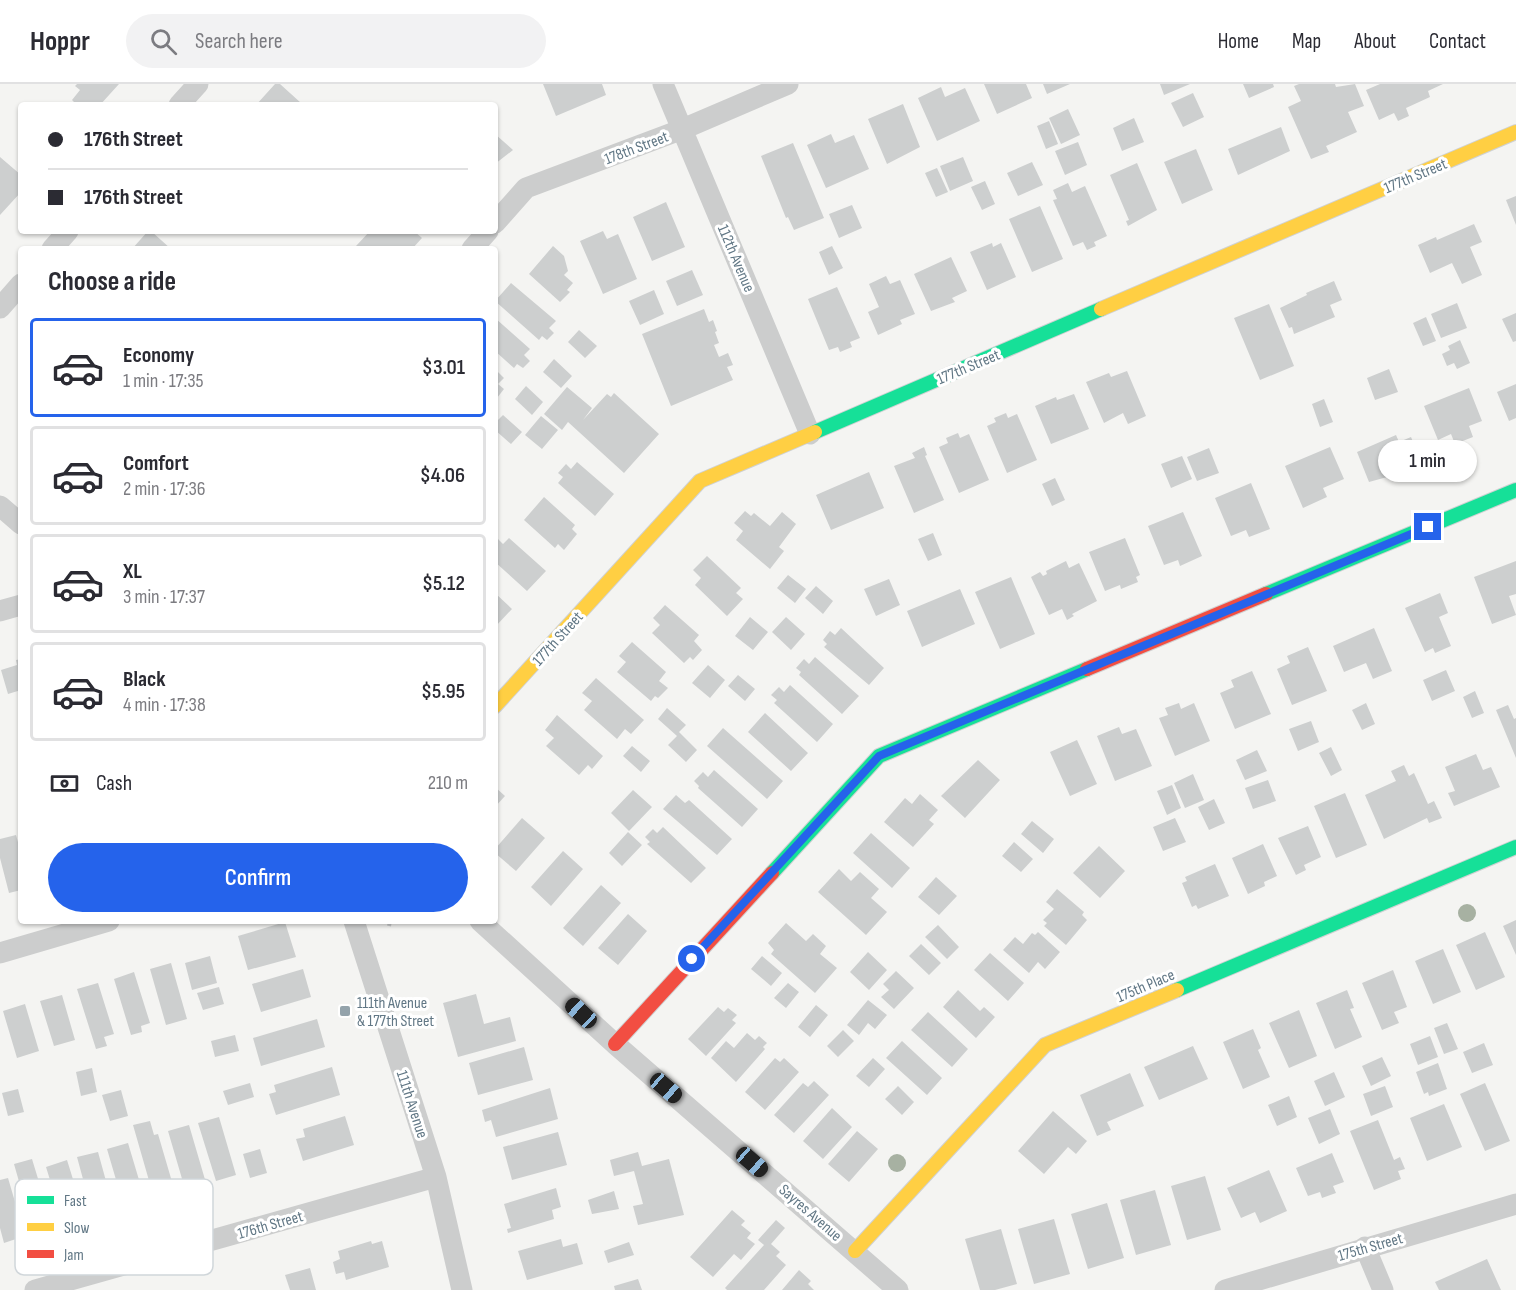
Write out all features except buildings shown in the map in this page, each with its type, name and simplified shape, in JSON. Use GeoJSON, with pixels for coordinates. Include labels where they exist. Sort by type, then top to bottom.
{"type":"FeatureCollection","features":[{"type":"Feature","properties":{"kind":"street"},"geometry":{"type":"LineString","coordinates":[[183,102],[198,84]]}},
{"type":"Feature","properties":{"kind":"street","name":"112th Avenue"},"geometry":{"type":"LineString","coordinates":[[663,84],[810,434]]}},
{"type":"Feature","properties":{"kind":"street","name":"178th Street"},"geometry":{"type":"LineString","coordinates":[[498,220],[526,188],[683,129],[788,84]]}},
{"type":"Feature","properties":{"kind":"street","name":"177th Street"},"geometry":{"type":"LineString","coordinates":[[498,703],[700,481],[1516,132]]}},
{"type":"Feature","properties":{"kind":"street"},"geometry":{"type":"LineString","coordinates":[[55,246],[65,234]]}},
{"type":"Feature","properties":{"kind":"street"},"geometry":{"type":"LineString","coordinates":[[475,246],[485,234]]}},
{"type":"Feature","properties":{"kind":"street"},"geometry":{"type":"LineString","coordinates":[[0,308],[18,287]]}},
{"type":"Feature","properties":{"kind":"street"},"geometry":{"type":"LineString","coordinates":[[615,1044],[879,756],[1516,490]]}},
{"type":"Feature","properties":{"kind":"street"},"geometry":{"type":"LineString","coordinates":[[0,506],[18,521]]}},
{"type":"Feature","properties":{"kind":"street"},"geometry":{"type":"LineString","coordinates":[[0,611],[18,606]]}},
{"type":"Feature","properties":{"kind":"street","name":"175th Place"},"geometry":{"type":"LineString","coordinates":[[855,1251],[1045,1045],[1516,847]]}},
{"type":"Feature","properties":{"kind":"street"},"geometry":{"type":"LineString","coordinates":[[0,953],[99,924]]}},
{"type":"Feature","properties":{"kind":"street","name":"111th Avenue"},"geometry":{"type":"LineString","coordinates":[[355,924],[436,1177],[462,1290]]}},
{"type":"Feature","properties":{"kind":"street","name":"Sayres Avenue"},"geometry":{"type":"LineString","coordinates":[[483,924],[615,1044],[898,1290]]}},
{"type":"Feature","properties":{"kind":"street","name":"176th Street"},"geometry":{"type":"LineString","coordinates":[[213,1240],[436,1177]]}},
{"type":"Feature","properties":{"kind":"street","name":"175th Street"},"geometry":{"type":"LineString","coordinates":[[1225,1290],[1516,1204]]}},
{"type":"Feature","properties":{"kind":"street"},"geometry":{"type":"LineString","coordinates":[[1365,1247],[1383,1290]]}},
{"type":"Feature","properties":{"kind":"street","name":"176th Street"},"geometry":{"type":"LineString","coordinates":[[35,1290],[88,1275]]}},
{"type":"Feature","properties":{"kind":"traffic: fast"},"geometry":{"type":"LineString","coordinates":[[815,432],[1101,309]]}},
{"type":"Feature","properties":{"kind":"traffic: fast"},"geometry":{"type":"LineString","coordinates":[[1266,594],[1516,490]]}},
{"type":"Feature","properties":{"kind":"traffic: fast"},"geometry":{"type":"LineString","coordinates":[[772,873],[879,756],[1087,669]]}},
{"type":"Feature","properties":{"kind":"traffic: fast"},"geometry":{"type":"LineString","coordinates":[[1177,990],[1516,847]]}},
{"type":"Feature","properties":{"kind":"traffic: slow"},"geometry":{"type":"LineString","coordinates":[[1101,309],[1516,132]]}},
{"type":"Feature","properties":{"kind":"traffic: slow"},"geometry":{"type":"LineString","coordinates":[[498,703],[700,481],[815,432]]}},
{"type":"Feature","properties":{"kind":"traffic: slow"},"geometry":{"type":"LineString","coordinates":[[855,1251],[1045,1045],[1177,990]]}},
{"type":"Feature","properties":{"kind":"traffic: jam"},"geometry":{"type":"LineString","coordinates":[[1087,669],[1266,594]]}},
{"type":"Feature","properties":{"kind":"traffic: jam"},"geometry":{"type":"LineString","coordinates":[[615,1044],[772,873]]}},
{"type":"Feature","properties":{"kind":"place","name":"111th Avenue & 177th Street"},"geometry":{"type":"Point","coordinates":[345,1011]}},
{"type":"Feature","properties":{"kind":"route"},"geometry":{"type":"LineString","coordinates":[[692,959],[879,756],[1428,527]]}}]}
